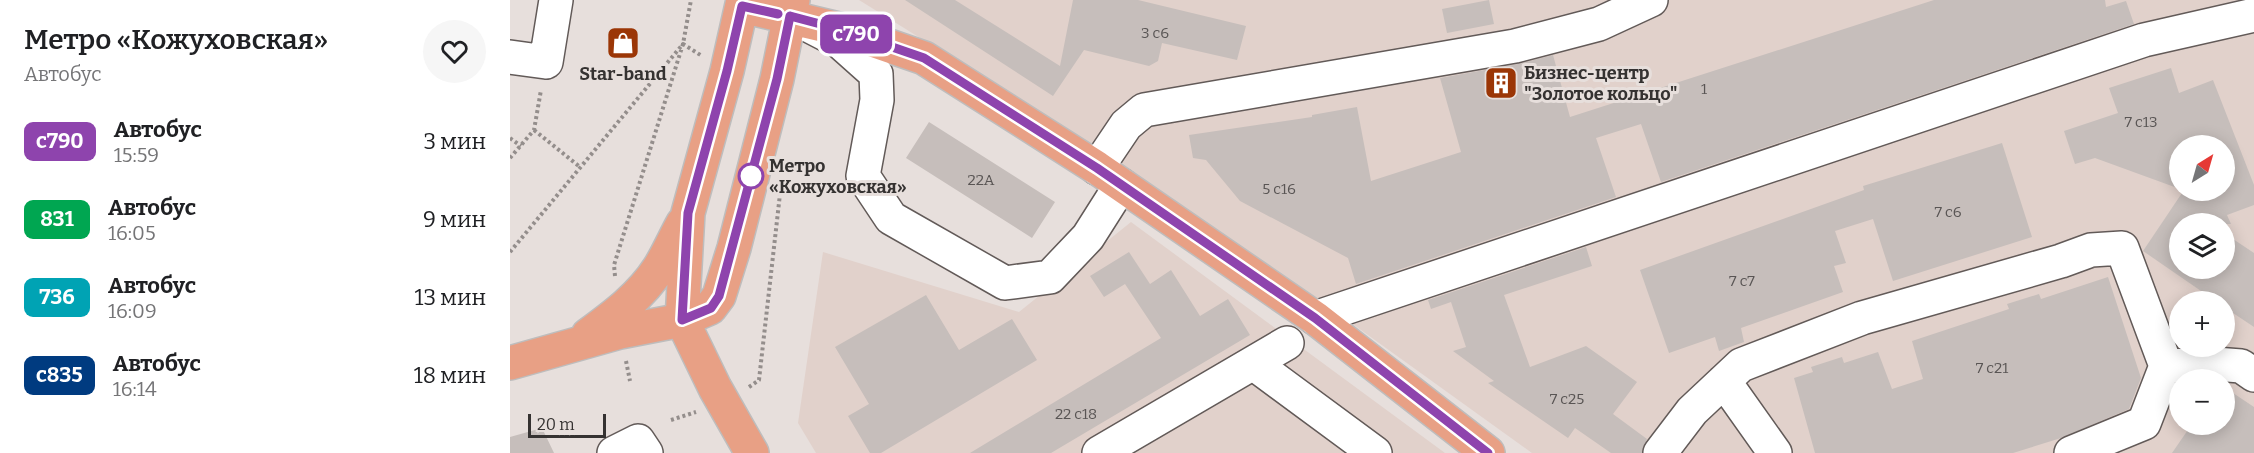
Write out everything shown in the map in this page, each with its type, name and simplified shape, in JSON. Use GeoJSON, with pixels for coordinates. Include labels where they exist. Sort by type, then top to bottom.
{"type":"FeatureCollection","features":[{"type":"Feature","properties":{"kind":"main road"},"geometry":{"type":"LineString","coordinates":[[752,453],[682,320],[688,213],[727,71],[742,3],[792,8],[843,30],[924,58],[1109,177],[1315,318],[1488,453]]}},
{"type":"Feature","properties":{"kind":"main road"},"geometry":{"type":"LineString","coordinates":[[510,363],[580,342],[682,320],[711,308],[719,296],[777,79],[792,8]]}},
{"type":"Feature","properties":{"kind":"main road"},"geometry":{"type":"LineString","coordinates":[[580,342],[641,291],[659,268],[688,213]]}},
{"type":"Feature","properties":{"kind":"street"},"geometry":{"type":"LineString","coordinates":[[510,57],[546,62],[556,0]]}},
{"type":"Feature","properties":{"kind":"street"},"geometry":{"type":"LineString","coordinates":[[792,8],[839,40],[876,74],[877,100],[863,176],[891,218],[1005,283],[1050,277],[1088,237],[1126,125],[1144,110],[1515,46],[1599,24],[1650,0]]}},
{"type":"Feature","properties":{"kind":"street"},"geometry":{"type":"LineString","coordinates":[[1315,318],[2144,40],[2254,15]]}},
{"type":"Feature","properties":{"kind":"street"},"geometry":{"type":"LineString","coordinates":[[1660,453],[1692,411],[1741,365],[1862,318],[2061,261],[2091,250],[2122,248],[2166,366],[2144,423],[2071,453]]}},
{"type":"Feature","properties":{"kind":"street"},"geometry":{"type":"LineString","coordinates":[[1099,453],[1287,343]]}},
{"type":"Feature","properties":{"kind":"street"},"geometry":{"type":"LineString","coordinates":[[1253,363],[1375,453]]}},
{"type":"Feature","properties":{"kind":"street"},"geometry":{"type":"LineString","coordinates":[[2166,366],[2215,364],[2241,366],[2254,375]]}},
{"type":"Feature","properties":{"kind":"street"},"geometry":{"type":"LineString","coordinates":[[1724,381],[1775,453]]}},
{"type":"Feature","properties":{"kind":"street"},"geometry":{"type":"LineString","coordinates":[[614,453],[638,441],[646,453]]}},
{"type":"Feature","properties":{"kind":"path"},"geometry":{"type":"LineString","coordinates":[[614,265],[683,44],[691,0]]}},
{"type":"Feature","properties":{"kind":"path"},"geometry":{"type":"LineString","coordinates":[[510,252],[683,44]]}},
{"type":"Feature","properties":{"kind":"path"},"geometry":{"type":"LineString","coordinates":[[510,158],[534,129],[546,62]]}},
{"type":"Feature","properties":{"kind":"path"},"geometry":{"type":"LineString","coordinates":[[534,129],[580,167]]}},
{"type":"Feature","properties":{"kind":"path"},"geometry":{"type":"LineString","coordinates":[[510,138],[521,146]]}},
{"type":"Feature","properties":{"kind":"path"},"geometry":{"type":"LineString","coordinates":[[671,420],[724,403],[759,380],[781,191]]}},
{"type":"Feature","properties":{"kind":"shaded area"},"geometry":{"type":"Polygon","coordinates":[[[859,0],[2254,0],[2254,453],[1532,453],[1354,325],[1102,151],[859,0]]]}},
{"type":"Feature","properties":{"kind":"shaded area"},"geometry":{"type":"Polygon","coordinates":[[[1131,222],[1445,453],[816,453],[798,423],[823,252],[1019,312],[1131,222]]]}},
{"type":"Feature","properties":{"kind":"building"},"geometry":{"type":"Polygon","coordinates":[[[905,0],[955,0],[1060,66],[1073,0],[1138,0],[1246,26],[1237,60],[1162,43],[1158,61],[1149,66],[1084,50],[1053,96],[905,0]]]}},
{"type":"Feature","properties":{"kind":"building"},"geometry":{"type":"Polygon","coordinates":[[[1489,0],[1494,24],[1447,33],[1442,9],[1489,0]]]}},
{"type":"Feature","properties":{"kind":"building"},"geometry":{"type":"Polygon","coordinates":[[[1934,0],[2105,0],[2106,7],[2126,1],[2134,24],[1661,182],[1641,124],[1596,138],[1616,197],[1356,284],[1348,258],[1240,201],[1206,160],[1193,158],[1189,135],[1312,117],[1312,115],[1357,107],[1371,181],[1461,152],[1440,78],[1518,64],[1553,55],[1570,117],[1934,0]]]}},
{"type":"Feature","properties":{"kind":"building"},"geometry":{"type":"Polygon","coordinates":[[[2171,68],[2179,93],[2213,80],[2234,135],[2169,135],[2169,185],[2095,158],[2075,164],[2064,131],[2118,113],[2109,88],[2171,68]]]}},
{"type":"Feature","properties":{"kind":"building"},"geometry":{"type":"Polygon","coordinates":[[[929,122],[1055,202],[1032,238],[906,158],[929,122]]]}},
{"type":"Feature","properties":{"kind":"building"},"geometry":{"type":"Polygon","coordinates":[[[2235,136],[2254,185],[2254,205],[2232,213],[2169,213],[2169,269],[2143,251],[2177,201],[2235,201],[2235,136]]]}},
{"type":"Feature","properties":{"kind":"building"},"geometry":{"type":"Polygon","coordinates":[[[2002,143],[2032,237],[1893,281],[1873,219],[1835,231],[1846,263],[1834,266],[1843,292],[1741,328],[1744,342],[1719,351],[1715,337],[1669,353],[1640,270],[1864,190],[1863,186],[2002,143]]]}},
{"type":"Feature","properties":{"kind":"building"},"geometry":{"type":"Polygon","coordinates":[[[2235,240],[2254,253],[2254,327],[2235,314],[2235,291],[2201,291],[2184,279],[2235,279],[2235,240]]]}},
{"type":"Feature","properties":{"kind":"building"},"geometry":{"type":"Polygon","coordinates":[[[1586,247],[1592,266],[1504,295],[1530,367],[1586,346],[1637,382],[1613,414],[1647,439],[1642,453],[1611,453],[1575,428],[1568,438],[1488,383],[1494,381],[1453,351],[1466,347],[1451,302],[1431,309],[1428,300],[1586,247]]]}},
{"type":"Feature","properties":{"kind":"building"},"geometry":{"type":"Polygon","coordinates":[[[1129,252],[1150,284],[1171,270],[1200,316],[1228,299],[1250,335],[1051,453],[970,453],[1161,338],[1125,284],[1104,297],[1090,276],[1129,252]]]}},
{"type":"Feature","properties":{"kind":"building"},"geometry":{"type":"Polygon","coordinates":[[[2108,277],[2141,378],[2129,409],[2061,438],[2013,453],[1815,453],[1794,378],[1813,372],[1811,367],[1842,357],[1844,363],[1878,352],[1892,389],[1923,379],[1912,341],[2009,309],[2007,304],[2039,294],[2041,299],[2108,277]]]}},
{"type":"Feature","properties":{"kind":"building"},"geometry":{"type":"Polygon","coordinates":[[[926,295],[959,350],[1012,319],[1037,360],[881,453],[870,453],[848,416],[869,404],[835,347],[926,295]]]}},
{"type":"Feature","properties":{"kind":"building"},"geometry":{"type":"Polygon","coordinates":[[[2235,394],[2254,407],[2254,453],[2172,453],[2184,435],[2235,435],[2235,394]]]}},
{"type":"Feature","properties":{"kind":"building"},"geometry":{"type":"Polygon","coordinates":[[[542,428],[554,453],[510,453],[510,437],[542,428]]]}},
{"type":"Feature","properties":{"kind":"bus line","name":"с790"},"geometry":{"type":"LineString","coordinates":[[778,14],[742,6],[727,71],[688,213],[682,320],[711,308],[719,296],[734,248],[777,79],[790,16],[843,30],[924,58],[1097,168],[1315,318],[1488,453]]}},
{"type":"Feature","properties":{"kind":"place","name":"Star-band"},"geometry":{"type":"Point","coordinates":[623,43]}},
{"type":"Feature","properties":{"kind":"place","name":"Бизнес-центр \"Золотое кольцо\""},"geometry":{"type":"Point","coordinates":[1501,83]}},
{"type":"Feature","properties":{"kind":"place","name":"Метро «Кожуховская»"},"geometry":{"type":"Point","coordinates":[751,176]}}]}
